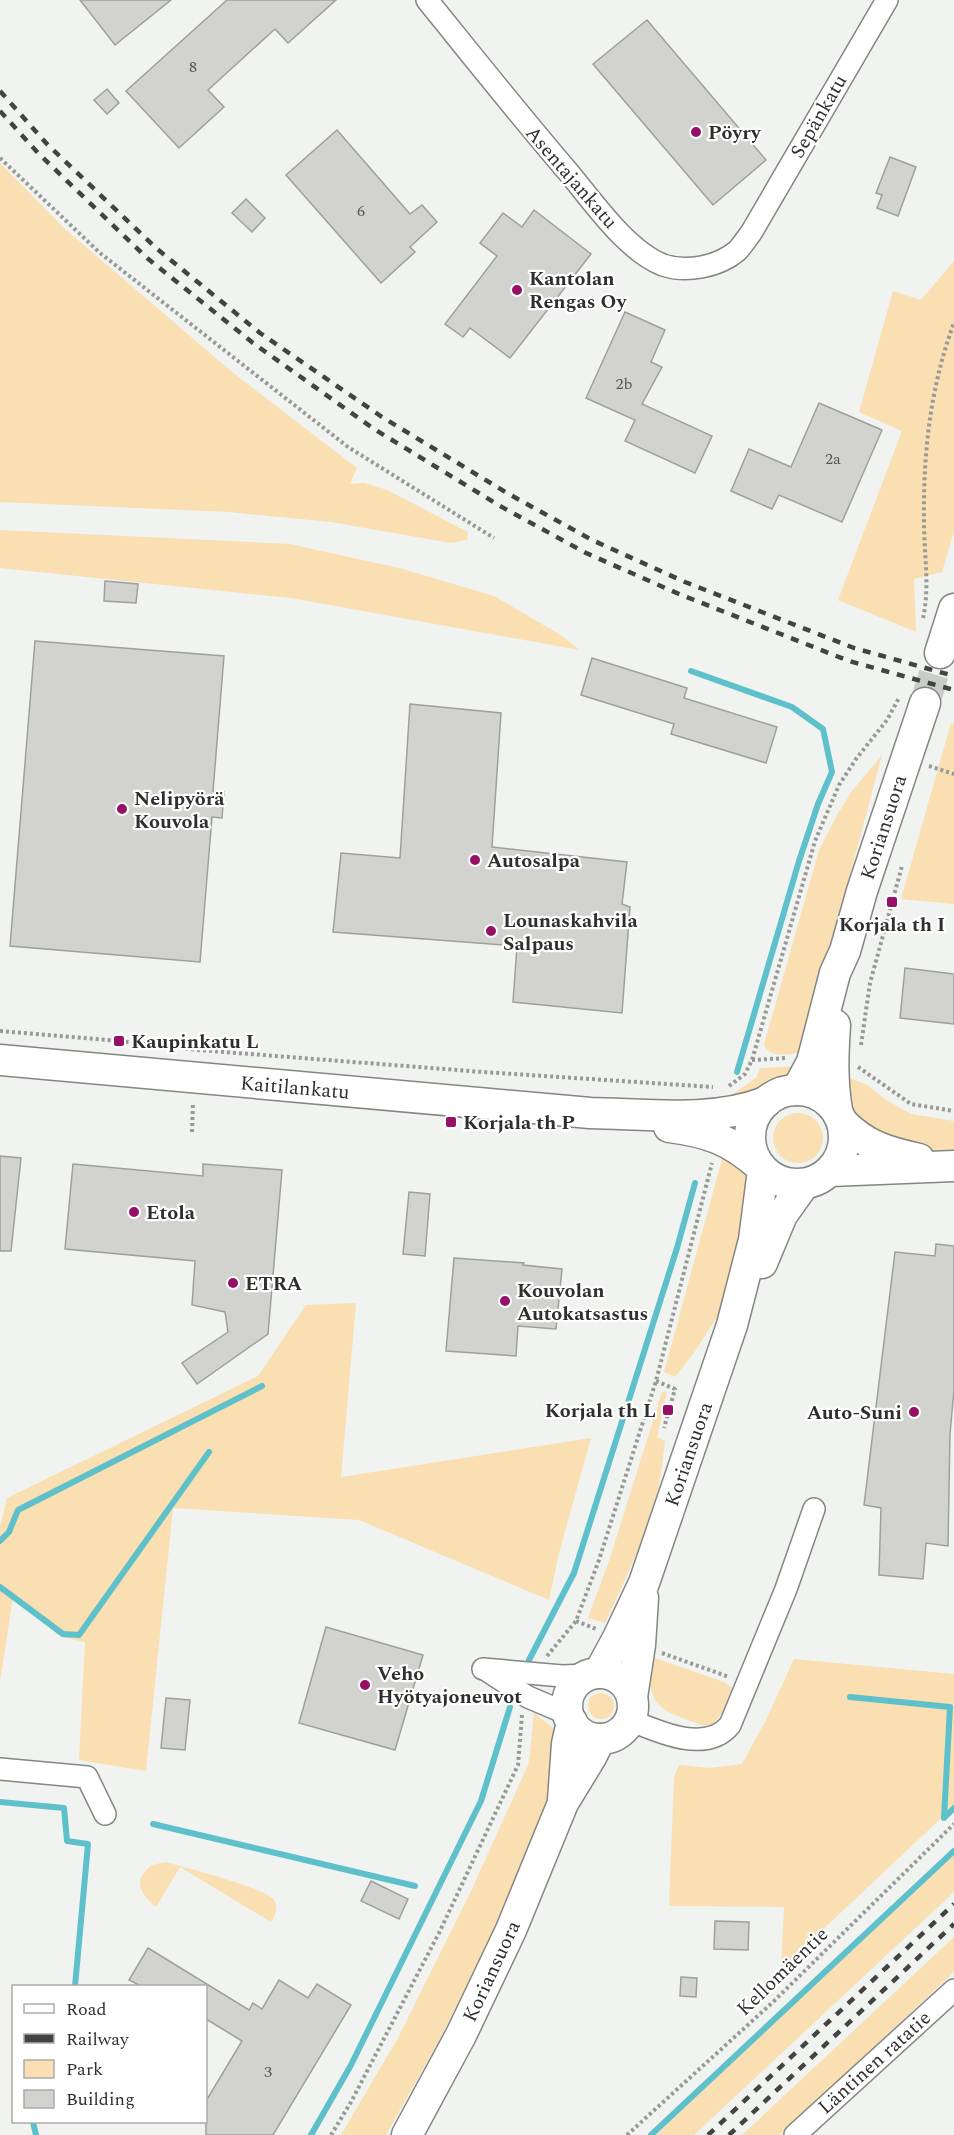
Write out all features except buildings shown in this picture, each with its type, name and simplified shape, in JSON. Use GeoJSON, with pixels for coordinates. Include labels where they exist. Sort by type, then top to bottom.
{"type":"FeatureCollection","features":[{"type":"Feature","properties":{"kind":"main road"},"geometry":{"type":"LineString","coordinates":[[940,653],[954,609]]}},
{"type":"Feature","properties":{"kind":"main road","name":"Koriansuora"},"geometry":{"type":"LineString","coordinates":[[797,1090],[812,1062],[836,973],[845,951],[912,700]]}},
{"type":"Feature","properties":{"kind":"main road","name":"Koriansuora"},"geometry":{"type":"LineString","coordinates":[[840,1117],[832,1086],[832,1064],[845,951]]}},
{"type":"Feature","properties":{"kind":"main road","name":"Kaitilankatu"},"geometry":{"type":"LineString","coordinates":[[0,1060],[590,1113],[673,1115],[722,1113],[766,1102]]}},
{"type":"Feature","properties":{"kind":"main road"},"geometry":{"type":"LineString","coordinates":[[786,1091],[812,1092],[826,1100],[856,1137],[873,1146],[897,1154],[954,1166],[817,1178],[789,1184],[775,1179],[762,1168],[753,1154],[750,1140],[751,1126],[757,1113],[766,1102],[786,1091]]}},
{"type":"Feature","properties":{"kind":"main road","name":"Kaitilankatu"},"geometry":{"type":"LineString","coordinates":[[590,1113],[718,1137],[740,1149],[762,1168]]}},
{"type":"Feature","properties":{"kind":"main road"},"geometry":{"type":"LineString","coordinates":[[817,1178],[838,1161],[843,1149],[845,1136],[840,1117]]}},
{"type":"Feature","properties":{"kind":"main road","name":"Koriansuora"},"geometry":{"type":"LineString","coordinates":[[594,1674],[618,1638],[644,1583],[732,1325],[754,1240],[762,1168]]}},
{"type":"Feature","properties":{"kind":"main road","name":"Koriansuora"},"geometry":{"type":"LineString","coordinates":[[732,1325],[782,1215],[817,1178]]}},
{"type":"Feature","properties":{"kind":"main road","name":"Koriansuora"},"geometry":{"type":"LineString","coordinates":[[631,1709],[640,1646],[644,1583]]}},
{"type":"Feature","properties":{"kind":"main road"},"geometry":{"type":"LineString","coordinates":[[594,1674],[610,1675],[620,1679],[627,1687],[631,1709],[617,1734],[600,1739],[583,1734],[570,1718],[568,1702],[571,1690],[579,1681],[594,1674]]}},
{"type":"Feature","properties":{"kind":"main road","name":"Koriansuora"},"geometry":{"type":"LineString","coordinates":[[563,1803],[570,1718]]}},
{"type":"Feature","properties":{"kind":"main road","name":"Koriansuora"},"geometry":{"type":"LineString","coordinates":[[407,2135],[461,2035],[511,1930],[563,1803],[600,1739]]}},
{"type":"Feature","properties":{"kind":"street","name":"Asentajankatu"},"geometry":{"type":"LineString","coordinates":[[427,0],[592,201],[646,256],[662,264],[678,268],[702,267],[737,251],[751,233]]}},
{"type":"Feature","properties":{"kind":"street","name":"Sepänkatu"},"geometry":{"type":"LineString","coordinates":[[751,233],[887,0]]}},
{"type":"Feature","properties":{"kind":"street"},"geometry":{"type":"LineString","coordinates":[[631,1709],[661,1732],[704,1739],[724,1732],[730,1725],[786,1589],[814,1509]]}},
{"type":"Feature","properties":{"kind":"street"},"geometry":{"type":"LineString","coordinates":[[570,1718],[528,1697],[483,1669],[562,1676],[594,1674]]}},
{"type":"Feature","properties":{"kind":"street"},"geometry":{"type":"LineString","coordinates":[[0,1769],[87,1777],[105,1814]]}},
{"type":"Feature","properties":{"kind":"street","name":"Läntinen ratatie"},"geometry":{"type":"LineString","coordinates":[[795,2135],[954,1990]]}},
{"type":"Feature","properties":{"kind":"path"},"geometry":{"type":"LineString","coordinates":[[0,158],[100,253],[348,447],[494,538]]}},
{"type":"Feature","properties":{"kind":"path"},"geometry":{"type":"LineString","coordinates":[[921,627],[926,604],[925,460],[938,376],[954,323]]}},
{"type":"Feature","properties":{"kind":"path"},"geometry":{"type":"LineString","coordinates":[[726,1088],[745,1074],[752,1060],[815,841],[839,785],[887,720],[912,700]]}},
{"type":"Feature","properties":{"kind":"path"},"geometry":{"type":"LineString","coordinates":[[861,1046],[870,983],[902,866]]}},
{"type":"Feature","properties":{"kind":"path"},"geometry":{"type":"LineString","coordinates":[[0,1031],[198,1050],[714,1087]]}},
{"type":"Feature","properties":{"kind":"path"},"geometry":{"type":"LineString","coordinates":[[858,1067],[859,1056]]}},
{"type":"Feature","properties":{"kind":"path"},"geometry":{"type":"LineString","coordinates":[[752,1060],[794,1059]]}},
{"type":"Feature","properties":{"kind":"path"},"geometry":{"type":"LineString","coordinates":[[850,1066],[858,1067],[911,1104],[954,1112]]}},
{"type":"Feature","properties":{"kind":"path"},"geometry":{"type":"LineString","coordinates":[[192,1132],[194,1095]]}},
{"type":"Feature","properties":{"kind":"path"},"geometry":{"type":"LineString","coordinates":[[545,1660],[576,1621],[621,1492],[656,1381],[714,1156]]}},
{"type":"Feature","properties":{"kind":"path"},"geometry":{"type":"LineString","coordinates":[[656,1381],[675,1389],[663,1428]]}},
{"type":"Feature","properties":{"kind":"path"},"geometry":{"type":"LineString","coordinates":[[576,1621],[598,1630]]}},
{"type":"Feature","properties":{"kind":"path"},"geometry":{"type":"LineString","coordinates":[[656,1651],[729,1677],[747,1681]]}},
{"type":"Feature","properties":{"kind":"path"},"geometry":{"type":"LineString","coordinates":[[331,2135],[351,2102],[440,1931],[518,1765],[520,1719],[523,1712]]}},
{"type":"Feature","properties":{"kind":"path","name":"Kellomäentie"},"geometry":{"type":"LineString","coordinates":[[627,2135],[773,2002],[954,1824]]}},
{"type":"Feature","properties":{"kind":"green space"},"geometry":{"type":"Polygon","coordinates":[[[0,163],[65,229],[232,372],[357,468],[350,484],[364,483],[387,490],[468,532],[467,540],[451,543],[331,522],[229,512],[0,502],[0,163]]]}},
{"type":"Feature","properties":{"kind":"green space"},"geometry":{"type":"Polygon","coordinates":[[[954,261],[954,531],[942,572],[914,579],[916,632],[838,600],[902,431],[859,412],[893,291],[921,300],[954,261]]]}},
{"type":"Feature","properties":{"kind":"green space"},"geometry":{"type":"Polygon","coordinates":[[[0,530],[290,544],[399,568],[494,596],[559,634],[580,650],[291,598],[0,568],[0,530]]]}},
{"type":"Feature","properties":{"kind":"green space"},"geometry":{"type":"Polygon","coordinates":[[[951,723],[954,724],[954,904],[901,899],[951,723]]]}},
{"type":"Feature","properties":{"kind":"green space"},"geometry":{"type":"Polygon","coordinates":[[[882,755],[805,1052],[782,1055],[772,1053],[764,1045],[819,850],[852,791],[882,755]]]}},
{"type":"Feature","properties":{"kind":"green space"},"geometry":{"type":"Polygon","coordinates":[[[801,1066],[769,1088],[732,1102],[733,1094],[756,1078],[760,1068],[801,1066]]]}},
{"type":"Feature","properties":{"kind":"green space"},"geometry":{"type":"Polygon","coordinates":[[[841,1074],[867,1085],[886,1100],[911,1114],[954,1121],[954,1154],[884,1142],[849,1115],[841,1074]]]}},
{"type":"Feature","properties":{"kind":"green space"},"geometry":{"type":"Polygon","coordinates":[[[798,1113],[816,1120],[823,1138],[816,1156],[798,1163],[780,1156],[773,1138],[780,1120],[798,1113]]]}},
{"type":"Feature","properties":{"kind":"green space"},"geometry":{"type":"Polygon","coordinates":[[[724,1152],[742,1169],[750,1184],[727,1302],[675,1377],[664,1372],[724,1152]]]}},
{"type":"Feature","properties":{"kind":"green space"},"geometry":{"type":"Polygon","coordinates":[[[356,1303],[341,1477],[591,1438],[559,1553],[549,1600],[359,1520],[173,1508],[146,1771],[79,1760],[85,1642],[61,1637],[13,1597],[0,1682],[0,1527],[7,1498],[258,1376],[306,1305],[356,1303]]]}},
{"type":"Feature","properties":{"kind":"green space"},"geometry":{"type":"Polygon","coordinates":[[[667,1391],[657,1437],[665,1441],[653,1510],[637,1553],[605,1623],[588,1618],[610,1558],[662,1392],[667,1391]]]}},
{"type":"Feature","properties":{"kind":"green space"},"geometry":{"type":"Polygon","coordinates":[[[655,1658],[724,1682],[732,1688],[718,1719],[708,1725],[701,1725],[671,1713],[658,1704],[651,1687],[649,1674],[650,1663],[655,1658]]]}},
{"type":"Feature","properties":{"kind":"green space"},"geometry":{"type":"Polygon","coordinates":[[[794,1659],[954,1674],[954,1806],[781,1969],[784,1907],[669,1906],[674,1777],[679,1765],[710,1768],[742,1764],[765,1722],[794,1659]]]}},
{"type":"Feature","properties":{"kind":"green space"},"geometry":{"type":"Polygon","coordinates":[[[601,1693],[610,1697],[614,1706],[610,1715],[601,1719],[592,1715],[588,1706],[592,1697],[601,1693]]]}},
{"type":"Feature","properties":{"kind":"green space"},"geometry":{"type":"Polygon","coordinates":[[[534,1713],[558,1732],[554,1776],[527,1856],[497,1923],[443,2033],[386,2135],[341,2135],[398,2038],[472,1889],[529,1763],[534,1713]]]}},
{"type":"Feature","properties":{"kind":"green space"},"geometry":{"type":"Polygon","coordinates":[[[954,1850],[954,1892],[694,2135],[656,2135],[954,1850]]]}},
{"type":"Feature","properties":{"kind":"green space"},"geometry":{"type":"Polygon","coordinates":[[[166,1862],[241,1884],[268,1895],[274,1900],[276,1906],[271,1922],[180,1867],[156,1907],[142,1892],[140,1882],[142,1876],[152,1865],[166,1862]]]}},
{"type":"Feature","properties":{"kind":"green space"},"geometry":{"type":"Polygon","coordinates":[[[954,1937],[954,1972],[780,2135],[742,2135],[954,1937]]]}},
{"type":"Feature","properties":{"kind":"waterway"},"geometry":{"type":"LineString","coordinates":[[691,671],[792,707],[823,729],[832,772],[818,804],[799,861],[737,1072]]}},
{"type":"Feature","properties":{"kind":"waterway"},"geometry":{"type":"LineString","coordinates":[[529,1660],[574,1573],[677,1248],[695,1183]]}},
{"type":"Feature","properties":{"kind":"waterway"},"geometry":{"type":"LineString","coordinates":[[0,1541],[9,1532],[18,1510],[262,1386]]}},
{"type":"Feature","properties":{"kind":"waterway"},"geometry":{"type":"LineString","coordinates":[[0,1587],[63,1634],[79,1635],[209,1452]]}},
{"type":"Feature","properties":{"kind":"waterway"},"geometry":{"type":"LineString","coordinates":[[850,1697],[950,1707],[944,1818],[954,1808]]}},
{"type":"Feature","properties":{"kind":"waterway"},"geometry":{"type":"LineString","coordinates":[[311,2135],[351,2065],[481,1801],[510,1707]]}},
{"type":"Feature","properties":{"kind":"waterway"},"geometry":{"type":"LineString","coordinates":[[0,1802],[64,1808],[67,1841],[88,1844],[75,1985]]}},
{"type":"Feature","properties":{"kind":"waterway"},"geometry":{"type":"LineString","coordinates":[[153,1824],[415,1886]]}},
{"type":"Feature","properties":{"kind":"waterway"},"geometry":{"type":"LineString","coordinates":[[651,2135],[954,1851]]}},
{"type":"Feature","properties":{"kind":"waterway"},"geometry":{"type":"LineString","coordinates":[[33,2123],[36,2135]]}},
{"type":"Feature","properties":{"kind":"tunnel"},"geometry":{"type":"LineString","coordinates":[[925,703],[940,653]]}},
{"type":"Feature","properties":{"kind":"railway"},"geometry":{"type":"LineString","coordinates":[[0,91],[47,144],[156,248],[260,333],[382,417],[507,493],[592,540],[685,582],[854,648],[954,676]]}},
{"type":"Feature","properties":{"kind":"railway"},"geometry":{"type":"LineString","coordinates":[[0,111],[38,153],[147,258],[253,343],[374,429],[500,506],[586,553],[679,594],[849,661],[954,690]]}},
{"type":"Feature","properties":{"kind":"railway"},"geometry":{"type":"LineString","coordinates":[[708,2135],[954,1904]]}},
{"type":"Feature","properties":{"kind":"railway"},"geometry":{"type":"LineString","coordinates":[[729,2135],[954,1924]]}},
{"type":"Feature","properties":{"kind":"place","name":"Pöyry"},"geometry":{"type":"Point","coordinates":[696,132]}},
{"type":"Feature","properties":{"kind":"place","name":"Kantolan Rengas Oy"},"geometry":{"type":"Point","coordinates":[517,290]}},
{"type":"Feature","properties":{"kind":"place","name":"Nelipyörä Kouvola"},"geometry":{"type":"Point","coordinates":[122,809]}},
{"type":"Feature","properties":{"kind":"place","name":"Autosalpa"},"geometry":{"type":"Point","coordinates":[475,860]}},
{"type":"Feature","properties":{"kind":"place","name":"Korjala th I"},"geometry":{"type":"Point","coordinates":[892,902]}},
{"type":"Feature","properties":{"kind":"place","name":"Lounaskahvila Salpaus"},"geometry":{"type":"Point","coordinates":[491,931]}},
{"type":"Feature","properties":{"kind":"place","name":"Kaupinkatu L"},"geometry":{"type":"Point","coordinates":[119,1041]}},
{"type":"Feature","properties":{"kind":"place","name":"Korjala th P"},"geometry":{"type":"Point","coordinates":[451,1122]}},
{"type":"Feature","properties":{"kind":"place","name":"Etola"},"geometry":{"type":"Point","coordinates":[134,1212]}},
{"type":"Feature","properties":{"kind":"place","name":"ETRA"},"geometry":{"type":"Point","coordinates":[233,1283]}},
{"type":"Feature","properties":{"kind":"place","name":"Kouvolan Autokatsastus"},"geometry":{"type":"Point","coordinates":[505,1301]}},
{"type":"Feature","properties":{"kind":"place","name":"Korjala th L"},"geometry":{"type":"Point","coordinates":[668,1410]}},
{"type":"Feature","properties":{"kind":"place","name":"Auto-Suni"},"geometry":{"type":"Point","coordinates":[914,1412]}},
{"type":"Feature","properties":{"kind":"place","name":"Veho Hyötyajoneuvot"},"geometry":{"type":"Point","coordinates":[365,1685]}}]}
